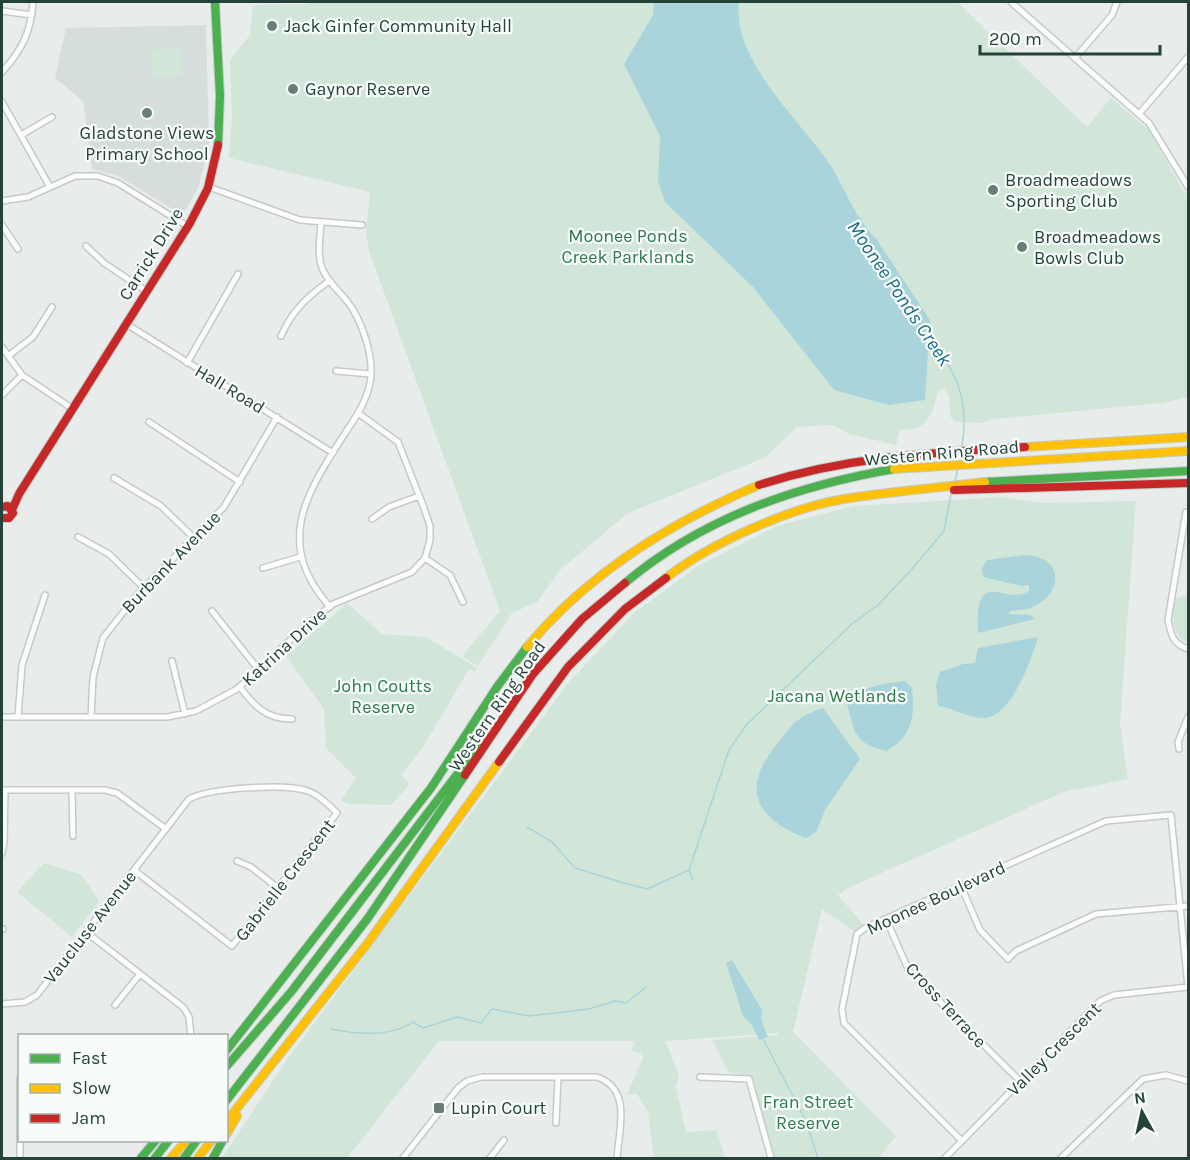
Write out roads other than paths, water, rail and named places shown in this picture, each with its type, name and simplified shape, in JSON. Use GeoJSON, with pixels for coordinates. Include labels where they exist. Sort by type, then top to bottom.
{"type":"FeatureCollection","features":[{"type":"Feature","properties":{"kind":"main road","name":"Carrick Drive"},"geometry":{"type":"LineString","coordinates":[[4,519],[12,515],[5,506],[19,494],[119,334],[128,325],[209,187],[217,154],[219,130],[215,2]]}},
{"type":"Feature","properties":{"kind":"main road"},"geometry":{"type":"LineString","coordinates":[[228,1049],[433,785],[509,671],[550,622],[590,584],[634,549],[708,506],[779,478],[835,463],[894,454],[1188,437]]}},
{"type":"Feature","properties":{"kind":"main road","name":"Western Ring Road"},"geometry":{"type":"LineString","coordinates":[[228,1098],[368,918],[518,695],[582,619],[644,567],[698,533],[745,509],[838,479],[895,469],[1188,451]]}},
{"type":"Feature","properties":{"kind":"main road","name":"Western Ring Road"},"geometry":{"type":"LineString","coordinates":[[228,1119],[373,935],[553,686],[603,629],[654,585],[689,560],[726,541],[809,507],[842,499],[994,481],[1188,471]]}},
{"type":"Feature","properties":{"kind":"main road"},"geometry":{"type":"LineString","coordinates":[[912,489],[992,490],[1188,483]]}},
{"type":"Feature","properties":{"kind":"main road"},"geometry":{"type":"LineString","coordinates":[[2,526],[4,519]]}},
{"type":"Feature","properties":{"kind":"main road"},"geometry":{"type":"LineString","coordinates":[[233,1058],[291,992],[518,695]]}},
{"type":"Feature","properties":{"kind":"main road"},"geometry":{"type":"LineString","coordinates":[[228,1064],[345,900]]}},
{"type":"Feature","properties":{"kind":"main road"},"geometry":{"type":"LineString","coordinates":[[228,1092],[251,1068]]}},
{"type":"Feature","properties":{"kind":"main road"},"geometry":{"type":"LineString","coordinates":[[228,1132],[253,1088]]}},
{"type":"Feature","properties":{"kind":"main road"},"geometry":{"type":"LineString","coordinates":[[141,1158],[154,1142]]}},
{"type":"Feature","properties":{"kind":"main road"},"geometry":{"type":"LineString","coordinates":[[155,1158],[167,1142]]}},
{"type":"Feature","properties":{"kind":"main road"},"geometry":{"type":"LineString","coordinates":[[171,1158],[185,1142]]}},
{"type":"Feature","properties":{"kind":"main road"},"geometry":{"type":"LineString","coordinates":[[184,1158],[196,1142]]}},
{"type":"Feature","properties":{"kind":"main road"},"geometry":{"type":"LineString","coordinates":[[198,1158],[210,1142]]}},
{"type":"Feature","properties":{"kind":"main road"},"geometry":{"type":"LineString","coordinates":[[213,1158],[222,1142]]}},
{"type":"Feature","properties":{"kind":"street"},"geometry":{"type":"LineString","coordinates":[[2,72],[23,48],[33,2]]}},
{"type":"Feature","properties":{"kind":"street"},"geometry":{"type":"LineString","coordinates":[[1011,2],[1153,128],[1188,187]]}},
{"type":"Feature","properties":{"kind":"street"},"geometry":{"type":"LineString","coordinates":[[1075,58],[1112,15],[1117,2]]}},
{"type":"Feature","properties":{"kind":"street"},"geometry":{"type":"LineString","coordinates":[[2,11],[32,15]]}},
{"type":"Feature","properties":{"kind":"street"},"geometry":{"type":"LineString","coordinates":[[1139,114],[1188,57]]}},
{"type":"Feature","properties":{"kind":"street"},"geometry":{"type":"LineString","coordinates":[[2,102],[4,111],[21,135],[50,187]]}},
{"type":"Feature","properties":{"kind":"street"},"geometry":{"type":"LineString","coordinates":[[21,135],[52,117]]}},
{"type":"Feature","properties":{"kind":"street"},"geometry":{"type":"LineString","coordinates":[[2,201],[28,197],[75,176],[98,176],[118,183],[187,226]]}},
{"type":"Feature","properties":{"kind":"street"},"geometry":{"type":"LineString","coordinates":[[209,187],[274,213],[321,223],[362,225]]}},
{"type":"Feature","properties":{"kind":"street"},"geometry":{"type":"LineString","coordinates":[[321,223],[320,261],[329,281],[349,303],[357,320],[369,352],[372,374],[368,392],[358,413],[315,482],[301,513],[298,533],[300,557],[307,574],[330,607]]}},
{"type":"Feature","properties":{"kind":"street"},"geometry":{"type":"LineString","coordinates":[[2,225],[18,249]]}},
{"type":"Feature","properties":{"kind":"street"},"geometry":{"type":"LineString","coordinates":[[86,246],[104,263],[146,291]]}},
{"type":"Feature","properties":{"kind":"street"},"geometry":{"type":"LineString","coordinates":[[187,363],[238,274]]}},
{"type":"Feature","properties":{"kind":"street"},"geometry":{"type":"LineString","coordinates":[[281,336],[288,319],[300,303],[329,281]]}},
{"type":"Feature","properties":{"kind":"street"},"geometry":{"type":"LineString","coordinates":[[8,356],[33,337],[52,308]]}},
{"type":"Feature","properties":{"kind":"street","name":"Hall Road"},"geometry":{"type":"LineString","coordinates":[[128,325],[333,453]]}},
{"type":"Feature","properties":{"kind":"street"},"geometry":{"type":"LineString","coordinates":[[2,346],[22,375],[73,409]]}},
{"type":"Feature","properties":{"kind":"street"},"geometry":{"type":"LineString","coordinates":[[336,371],[372,374]]}},
{"type":"Feature","properties":{"kind":"street"},"geometry":{"type":"LineString","coordinates":[[2,395],[22,375]]}},
{"type":"Feature","properties":{"kind":"street"},"geometry":{"type":"LineString","coordinates":[[358,413],[398,442],[430,526],[430,540],[425,558],[450,575],[463,602]]}},
{"type":"Feature","properties":{"kind":"street","name":"Burbank Avenue"},"geometry":{"type":"LineString","coordinates":[[91,717],[93,677],[103,638],[114,620],[224,507],[278,417]]}},
{"type":"Feature","properties":{"kind":"street"},"geometry":{"type":"LineString","coordinates":[[149,422],[240,482]]}},
{"type":"Feature","properties":{"kind":"street"},"geometry":{"type":"LineString","coordinates":[[114,477],[161,506],[194,538]]}},
{"type":"Feature","properties":{"kind":"street"},"geometry":{"type":"LineString","coordinates":[[372,519],[389,507],[419,496]]}},
{"type":"Feature","properties":{"kind":"street"},"geometry":{"type":"LineString","coordinates":[[1186,512],[1168,620],[1171,636],[1178,646],[1188,649]]}},
{"type":"Feature","properties":{"kind":"street"},"geometry":{"type":"LineString","coordinates":[[78,537],[109,554],[144,588]]}},
{"type":"Feature","properties":{"kind":"street"},"geometry":{"type":"LineString","coordinates":[[263,568],[300,557]]}},
{"type":"Feature","properties":{"kind":"street","name":"Katrina Drive"},"geometry":{"type":"LineString","coordinates":[[2,717],[167,717],[210,706],[240,687],[330,607],[354,594],[406,576],[425,558]]}},
{"type":"Feature","properties":{"kind":"street"},"geometry":{"type":"LineString","coordinates":[[18,717],[22,665],[45,595]]}},
{"type":"Feature","properties":{"kind":"street"},"geometry":{"type":"LineString","coordinates":[[212,611],[258,669]]}},
{"type":"Feature","properties":{"kind":"street"},"geometry":{"type":"LineString","coordinates":[[172,661],[185,714]]}},
{"type":"Feature","properties":{"kind":"street"},"geometry":{"type":"LineString","coordinates":[[240,687],[261,711],[272,718],[292,719]]}},
{"type":"Feature","properties":{"kind":"street"},"geometry":{"type":"LineString","coordinates":[[1179,749],[1178,742],[1188,717]]}},
{"type":"Feature","properties":{"kind":"street","name":"Gabrielle Crescent"},"geometry":{"type":"LineString","coordinates":[[134,870],[232,946],[337,813],[310,792],[284,789],[202,792],[189,799],[166,829]]}},
{"type":"Feature","properties":{"kind":"street"},"geometry":{"type":"LineString","coordinates":[[2,853],[4,843],[3,790],[105,790],[117,793],[166,829]]}},
{"type":"Feature","properties":{"kind":"street"},"geometry":{"type":"LineString","coordinates":[[72,790],[73,836]]}},
{"type":"Feature","properties":{"kind":"street","name":"Moonee Boulevard"},"geometry":{"type":"LineString","coordinates":[[962,1141],[844,1023],[842,1010],[857,934],[1106,821],[1171,814],[1179,907]]}},
{"type":"Feature","properties":{"kind":"street","name":"Vaucluse Avenue"},"geometry":{"type":"LineString","coordinates":[[2,1004],[25,1002],[37,994],[166,829]]}},
{"type":"Feature","properties":{"kind":"street"},"geometry":{"type":"LineString","coordinates":[[237,861],[251,867],[278,888]]}},
{"type":"Feature","properties":{"kind":"street"},"geometry":{"type":"LineString","coordinates":[[961,886],[980,930],[1008,958],[1016,951],[1096,914],[1188,906]]}},
{"type":"Feature","properties":{"kind":"street"},"geometry":{"type":"LineString","coordinates":[[1179,907],[1188,987]]}},
{"type":"Feature","properties":{"kind":"street","name":"Cross Terrace"},"geometry":{"type":"LineString","coordinates":[[886,919],[909,970],[1021,1082]]}},
{"type":"Feature","properties":{"kind":"street"},"geometry":{"type":"LineString","coordinates":[[86,932],[184,1008],[189,1017],[191,1034]]}},
{"type":"Feature","properties":{"kind":"street"},"geometry":{"type":"LineString","coordinates":[[115,1005],[140,974]]}},
{"type":"Feature","properties":{"kind":"street","name":"Valley Crescent"},"geometry":{"type":"LineString","coordinates":[[945,1158],[1101,1001],[1114,995],[1188,987]]}},
{"type":"Feature","properties":{"kind":"street"},"geometry":{"type":"LineString","coordinates":[[1061,1158],[1143,1078],[1166,1075],[1188,1081]]}},
{"type":"Feature","properties":{"kind":"street"},"geometry":{"type":"LineString","coordinates":[[403,1158],[458,1088],[467,1081],[482,1077],[597,1077],[606,1080],[618,1092],[621,1104],[617,1158]]}},
{"type":"Feature","properties":{"kind":"street"},"geometry":{"type":"LineString","coordinates":[[556,1123],[558,1077]]}},
{"type":"Feature","properties":{"kind":"street"},"geometry":{"type":"LineString","coordinates":[[700,1077],[749,1079],[771,1158]]}},
{"type":"Feature","properties":{"kind":"street"},"geometry":{"type":"LineString","coordinates":[[490,1158],[504,1140]]}},
{"type":"Feature","properties":{"kind":"street"},"geometry":{"type":"LineString","coordinates":[[20,1142],[20,1158]]}},
{"type":"Feature","properties":{"kind":"water"},"geometry":{"type":"Polygon","coordinates":[[[654,2],[739,2],[739,24],[746,46],[757,68],[831,166],[857,214],[930,320],[925,400],[889,405],[834,390],[753,287],[665,202],[658,181],[660,136],[624,64],[653,15],[654,2]]]}},
{"type":"Feature","properties":{"kind":"water"},"geometry":{"type":"Polygon","coordinates":[[[1025,555],[1039,557],[1048,562],[1055,578],[1049,595],[1041,602],[1030,608],[1011,611],[1008,614],[1030,615],[1035,619],[978,633],[978,612],[981,599],[986,593],[1020,595],[1029,591],[1029,585],[1021,586],[983,577],[982,568],[987,560],[1025,555]]]}},
{"type":"Feature","properties":{"kind":"water"},"geometry":{"type":"Polygon","coordinates":[[[1038,637],[1025,673],[1003,709],[994,715],[978,718],[938,706],[936,685],[940,672],[963,664],[975,663],[978,648],[1038,637]]]}},
{"type":"Feature","properties":{"kind":"water"},"geometry":{"type":"Polygon","coordinates":[[[905,681],[912,688],[913,707],[910,724],[902,739],[886,751],[861,740],[854,729],[847,703],[865,690],[905,681]]]}},
{"type":"Feature","properties":{"kind":"water"},"geometry":{"type":"Polygon","coordinates":[[[823,708],[860,759],[825,810],[816,832],[806,838],[774,821],[764,811],[758,800],[757,788],[759,774],[766,760],[788,730],[801,718],[823,708]]]}},
{"type":"Feature","properties":{"kind":"water"},"geometry":{"type":"Polygon","coordinates":[[[732,960],[762,1010],[761,1020],[768,1037],[759,1040],[752,1025],[743,1016],[726,963],[732,960]]]}},
{"type":"Feature","properties":{"kind":"waterway","name":"Moonee Ponds Creek"},"geometry":{"type":"LineString","coordinates":[[929,334],[953,374],[962,399],[964,413],[962,446]]}},
{"type":"Feature","properties":{"kind":"waterway","name":"Moonee Ponds Creek"},"geometry":{"type":"LineString","coordinates":[[955,481],[958,468]]}},
{"type":"Feature","properties":{"kind":"waterway","name":"Moonee Ponds Creek"},"geometry":{"type":"LineString","coordinates":[[693,880],[689,870],[729,750],[747,724],[853,623],[878,605],[912,569],[944,531],[951,494]]}},
{"type":"Feature","properties":{"kind":"waterway"},"geometry":{"type":"LineString","coordinates":[[527,827],[552,842],[575,868],[624,883],[647,889],[689,870]]}},
{"type":"Feature","properties":{"kind":"waterway"},"geometry":{"type":"LineString","coordinates":[[331,1029],[362,1033],[384,1032],[413,1022],[423,1028],[457,1017],[481,1023],[492,1009],[529,1016],[589,1009],[615,1001],[626,1003],[646,987]]}},
{"type":"Feature","properties":{"kind":"waterway","name":"Moonee Ponds Creek"},"geometry":{"type":"LineString","coordinates":[[762,1037],[805,1119],[818,1158]]}},
{"type":"Feature","properties":{"kind":"place","name":"Jack Ginfer Community Hall"},"geometry":{"type":"Point","coordinates":[272,26]}},
{"type":"Feature","properties":{"kind":"place","name":"Gaynor Reserve"},"geometry":{"type":"Point","coordinates":[293,89]}},
{"type":"Feature","properties":{"kind":"place","name":"Gladstone Views Primary School"},"geometry":{"type":"Point","coordinates":[147,113]}},
{"type":"Feature","properties":{"kind":"place","name":"Broadmeadows Sporting Club"},"geometry":{"type":"Point","coordinates":[993,190]}},
{"type":"Feature","properties":{"kind":"place","name":"Broadmeadows Bowls Club"},"geometry":{"type":"Point","coordinates":[1022,247]}},
{"type":"Feature","properties":{"kind":"place","name":"Lupin Court"},"geometry":{"type":"Point","coordinates":[439,1108]}},
{"type":"Feature","properties":{"kind":"park label","name":"Moonee Ponds Creek Parklands"},"geometry":{"type":"Point","coordinates":[628,246]}},
{"type":"Feature","properties":{"kind":"park label","name":"John Coutts Reserve"},"geometry":{"type":"Point","coordinates":[383,696]}},
{"type":"Feature","properties":{"kind":"park label","name":"Jacana Wetlands"},"geometry":{"type":"Point","coordinates":[837,696]}},
{"type":"Feature","properties":{"kind":"park label","name":"Fran Street Reserve"},"geometry":{"type":"Point","coordinates":[808,1112]}}]}
